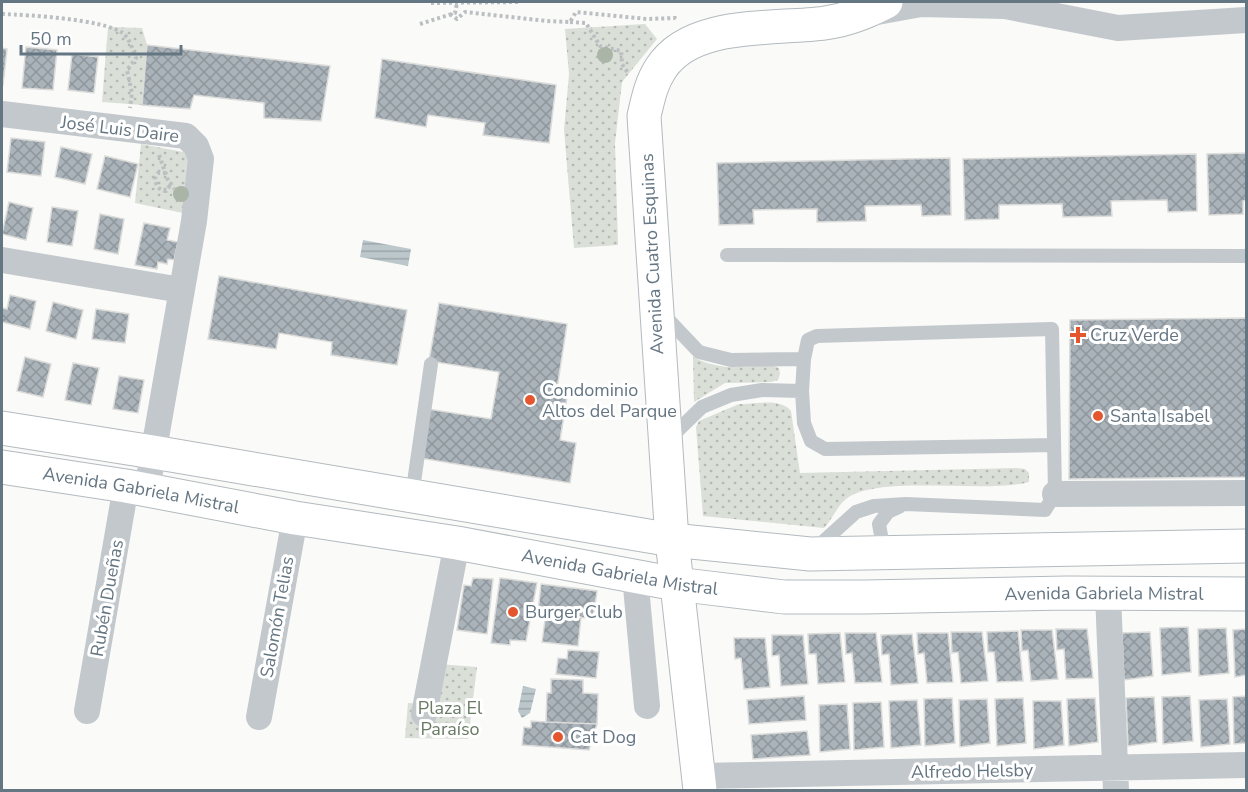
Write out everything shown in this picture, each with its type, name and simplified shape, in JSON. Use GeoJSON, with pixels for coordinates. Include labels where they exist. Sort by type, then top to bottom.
{"type":"FeatureCollection","features":[{"type":"Feature","properties":{"kind":"main road","name":"Avenida Cuatro Esquinas"},"geometry":{"type":"LineString","coordinates":[[699,783],[676,584],[664,443],[644,116],[651,84],[662,66],[679,50],[709,35],[827,23],[872,9]]}},
{"type":"Feature","properties":{"kind":"main road","name":"Avenida Gabriela Mistral"},"geometry":{"type":"LineString","coordinates":[[2,428],[672,540],[810,554],[1246,546]]}},
{"type":"Feature","properties":{"kind":"main road","name":"Avenida Gabriela Mistral"},"geometry":{"type":"LineString","coordinates":[[2,467],[136,488],[295,518],[457,543],[676,584],[784,597],[1246,594]]}},
{"type":"Feature","properties":{"kind":"street"},"geometry":{"type":"LineString","coordinates":[[872,9],[921,4],[1001,4],[1118,28],[1246,20]]}},
{"type":"Feature","properties":{"kind":"street","name":"José Luis Daire"},"geometry":{"type":"LineString","coordinates":[[2,114],[186,136],[196,146],[201,159],[194,221],[153,452],[136,488]]}},
{"type":"Feature","properties":{"kind":"street"},"geometry":{"type":"LineString","coordinates":[[2,260],[181,290]]}},
{"type":"Feature","properties":{"kind":"street","name":"Rubén Dueñas"},"geometry":{"type":"LineString","coordinates":[[87,711],[136,488]]}},
{"type":"Feature","properties":{"kind":"street"},"geometry":{"type":"LineString","coordinates":[[1055,494],[1246,493]]}},
{"type":"Feature","properties":{"kind":"street","name":"Salomón Telias"},"geometry":{"type":"LineString","coordinates":[[259,717],[295,518]]}},
{"type":"Feature","properties":{"kind":"street"},"geometry":{"type":"LineString","coordinates":[[424,714],[457,543]]}},
{"type":"Feature","properties":{"kind":"street"},"geometry":{"type":"LineString","coordinates":[[634,576],[647,706]]}},
{"type":"Feature","properties":{"kind":"street"},"geometry":{"type":"LineString","coordinates":[[1108,594],[1115,779]]}},
{"type":"Feature","properties":{"kind":"street","name":"Alfredo Helsby"},"geometry":{"type":"LineString","coordinates":[[699,783],[1115,779],[1246,765]]}},
{"type":"Feature","properties":{"kind":"lane"},"geometry":{"type":"LineString","coordinates":[[728,255],[1246,256]]}},
{"type":"Feature","properties":{"kind":"lane"},"geometry":{"type":"LineString","coordinates":[[655,306],[699,352],[731,360],[804,359]]}},
{"type":"Feature","properties":{"kind":"lane"},"geometry":{"type":"LineString","coordinates":[[810,554],[856,512],[874,506],[906,504],[1045,510],[1055,494],[1052,329],[817,336],[808,340],[802,391],[804,423],[811,441],[825,449],[1054,445]]}},
{"type":"Feature","properties":{"kind":"lane"},"geometry":{"type":"LineString","coordinates":[[412,495],[431,364]]}},
{"type":"Feature","properties":{"kind":"lane"},"geometry":{"type":"LineString","coordinates":[[664,443],[702,407],[731,395],[762,390],[802,391]]}},
{"type":"Feature","properties":{"kind":"lane"},"geometry":{"type":"LineString","coordinates":[[892,554],[882,541],[879,524],[888,512],[906,504]]}},
{"type":"Feature","properties":{"kind":"path"},"geometry":{"type":"LineString","coordinates":[[431,3],[519,2]]}},
{"type":"Feature","properties":{"kind":"path"},"geometry":{"type":"LineString","coordinates":[[420,24],[455,13],[457,3]]}},
{"type":"Feature","properties":{"kind":"path"},"geometry":{"type":"LineString","coordinates":[[450,14],[457,19],[465,12],[586,23],[600,46],[621,51],[622,63],[630,77]]}},
{"type":"Feature","properties":{"kind":"path"},"geometry":{"type":"LineString","coordinates":[[570,22],[576,12],[647,19],[675,18],[680,22]]}},
{"type":"Feature","properties":{"kind":"path"},"geometry":{"type":"LineString","coordinates":[[2,14],[35,15],[108,27],[125,34],[136,58],[128,70],[138,130],[194,221]]}},
{"type":"Feature","properties":{"kind":"path"},"geometry":{"type":"LineString","coordinates":[[166,173],[158,173],[155,178],[156,185],[161,191],[166,191],[171,184]]}},
{"type":"Feature","properties":{"kind":"green space"},"geometry":{"type":"Polygon","coordinates":[[[645,24],[657,39],[622,82],[615,143],[618,245],[574,248],[564,130],[569,74],[565,29],[645,24]]]}},
{"type":"Feature","properties":{"kind":"green space"},"geometry":{"type":"Polygon","coordinates":[[[108,27],[142,28],[147,45],[142,105],[102,102],[108,27]]]}},
{"type":"Feature","properties":{"kind":"green space"},"geometry":{"type":"Polygon","coordinates":[[[141,144],[184,152],[191,164],[183,213],[135,203],[141,144]]]}},
{"type":"Feature","properties":{"kind":"green space"},"geometry":{"type":"Polygon","coordinates":[[[693,357],[722,366],[772,365],[779,368],[780,374],[778,380],[771,382],[725,383],[694,402],[693,357]]]}},
{"type":"Feature","properties":{"kind":"green space"},"geometry":{"type":"Polygon","coordinates":[[[774,403],[781,404],[791,411],[800,473],[1017,468],[1025,469],[1029,473],[1029,482],[986,486],[882,487],[861,492],[846,499],[824,528],[703,516],[696,427],[699,421],[739,404],[774,403]]]}},
{"type":"Feature","properties":{"kind":"green space","name":"Plaza El Paraíso"},"geometry":{"type":"Polygon","coordinates":[[[438,664],[477,667],[468,739],[405,738],[408,703],[434,705],[438,664]]]}},
{"type":"Feature","properties":{"kind":"shaded area"},"geometry":{"type":"Polygon","coordinates":[[[363,240],[411,249],[408,266],[360,257],[363,240]]]}},
{"type":"Feature","properties":{"kind":"shaded area"},"geometry":{"type":"Polygon","coordinates":[[[523,686],[536,689],[530,713],[522,718],[518,711],[523,686]]]}},
{"type":"Feature","properties":{"kind":"building"},"geometry":{"type":"Polygon","coordinates":[[[147,45],[330,66],[321,121],[264,118],[264,103],[194,95],[190,109],[142,105],[147,45]]]}},
{"type":"Feature","properties":{"kind":"building"},"geometry":{"type":"Polygon","coordinates":[[[26,47],[57,50],[53,90],[22,88],[26,47]]]}},
{"type":"Feature","properties":{"kind":"building"},"geometry":{"type":"Polygon","coordinates":[[[2,48],[7,49],[3,85],[2,85],[2,48]]]}},
{"type":"Feature","properties":{"kind":"building"},"geometry":{"type":"Polygon","coordinates":[[[72,54],[98,57],[94,93],[68,90],[72,54]]]}},
{"type":"Feature","properties":{"kind":"building"},"geometry":{"type":"Polygon","coordinates":[[[382,59],[556,85],[549,143],[483,135],[485,123],[428,115],[426,127],[375,118],[382,59]]]}},
{"type":"Feature","properties":{"kind":"building"},"geometry":{"type":"Polygon","coordinates":[[[11,138],[45,142],[41,176],[7,172],[11,138]]]}},
{"type":"Feature","properties":{"kind":"building"},"geometry":{"type":"Polygon","coordinates":[[[61,147],[92,154],[85,184],[55,177],[61,147]]]}},
{"type":"Feature","properties":{"kind":"building"},"geometry":{"type":"Polygon","coordinates":[[[1246,153],[1246,200],[1243,201],[1243,214],[1209,215],[1207,154],[1246,153]]]}},
{"type":"Feature","properties":{"kind":"building"},"geometry":{"type":"Polygon","coordinates":[[[1196,154],[1197,211],[1168,212],[1167,200],[1111,201],[1112,216],[1063,217],[1062,204],[999,205],[999,219],[965,220],[963,159],[1196,154]]]}},
{"type":"Feature","properties":{"kind":"building"},"geometry":{"type":"Polygon","coordinates":[[[105,156],[138,164],[130,197],[97,189],[105,156]]]}},
{"type":"Feature","properties":{"kind":"building"},"geometry":{"type":"Polygon","coordinates":[[[950,158],[951,215],[922,216],[921,205],[865,206],[866,221],[817,222],[817,209],[753,210],[754,224],[719,225],[717,163],[950,158]]]}},
{"type":"Feature","properties":{"kind":"building"},"geometry":{"type":"Polygon","coordinates":[[[9,202],[33,208],[26,240],[2,234],[9,202]]]}},
{"type":"Feature","properties":{"kind":"building"},"geometry":{"type":"Polygon","coordinates":[[[52,207],[78,211],[72,246],[47,242],[52,207]]]}},
{"type":"Feature","properties":{"kind":"building"},"geometry":{"type":"Polygon","coordinates":[[[100,214],[124,219],[118,254],[94,249],[100,214]]]}},
{"type":"Feature","properties":{"kind":"building"},"geometry":{"type":"Polygon","coordinates":[[[144,223],[170,228],[167,240],[178,242],[174,260],[168,259],[167,264],[158,262],[157,269],[135,265],[144,223]]]}},
{"type":"Feature","properties":{"kind":"building"},"geometry":{"type":"Polygon","coordinates":[[[219,276],[407,310],[397,365],[331,355],[332,342],[279,333],[276,349],[208,339],[219,276]]]}},
{"type":"Feature","properties":{"kind":"building"},"geometry":{"type":"Polygon","coordinates":[[[10,295],[36,301],[30,329],[2,322],[2,308],[7,309],[10,295]]]}},
{"type":"Feature","properties":{"kind":"building"},"geometry":{"type":"Polygon","coordinates":[[[53,302],[83,310],[76,339],[46,331],[53,302]]]}},
{"type":"Feature","properties":{"kind":"building","name":"Condominio Altos del Parque"},"geometry":{"type":"Polygon","coordinates":[[[439,303],[567,324],[557,389],[568,391],[560,440],[576,443],[570,483],[420,458],[428,409],[491,419],[499,372],[429,361],[439,303]]]}},
{"type":"Feature","properties":{"kind":"building"},"geometry":{"type":"Polygon","coordinates":[[[96,309],[129,314],[125,343],[92,339],[96,309]]]}},
{"type":"Feature","properties":{"kind":"building"},"geometry":{"type":"Polygon","coordinates":[[[1246,318],[1246,477],[1069,479],[1070,320],[1246,318]]]}},
{"type":"Feature","properties":{"kind":"building"},"geometry":{"type":"Polygon","coordinates":[[[25,357],[51,364],[43,397],[17,391],[25,357]]]}},
{"type":"Feature","properties":{"kind":"building"},"geometry":{"type":"Polygon","coordinates":[[[73,363],[99,368],[91,405],[65,400],[73,363]]]}},
{"type":"Feature","properties":{"kind":"building"},"geometry":{"type":"Polygon","coordinates":[[[119,376],[144,380],[138,413],[113,409],[119,376]]]}},
{"type":"Feature","properties":{"kind":"building"},"geometry":{"type":"Polygon","coordinates":[[[473,578],[493,579],[487,634],[457,630],[464,585],[471,586],[473,578]]]}},
{"type":"Feature","properties":{"kind":"building","name":"Burger Club"},"geometry":{"type":"Polygon","coordinates":[[[500,578],[537,583],[526,641],[510,640],[510,645],[491,643],[500,578]]]}},
{"type":"Feature","properties":{"kind":"building"},"geometry":{"type":"Polygon","coordinates":[[[541,584],[597,591],[593,619],[538,612],[541,584]]]}},
{"type":"Feature","properties":{"kind":"building"},"geometry":{"type":"Polygon","coordinates":[[[546,613],[581,617],[578,646],[542,642],[546,613]]]}},
{"type":"Feature","properties":{"kind":"building"},"geometry":{"type":"Polygon","coordinates":[[[1188,627],[1191,672],[1162,675],[1160,628],[1188,627]]]}},
{"type":"Feature","properties":{"kind":"building"},"geometry":{"type":"Polygon","coordinates":[[[1226,628],[1229,673],[1199,676],[1198,629],[1226,628]]]}},
{"type":"Feature","properties":{"kind":"building"},"geometry":{"type":"Polygon","coordinates":[[[1056,629],[1087,629],[1093,678],[1066,679],[1064,649],[1057,650],[1056,629]]]}},
{"type":"Feature","properties":{"kind":"building"},"geometry":{"type":"Polygon","coordinates":[[[1246,629],[1246,675],[1235,677],[1233,630],[1246,629]]]}},
{"type":"Feature","properties":{"kind":"building"},"geometry":{"type":"Polygon","coordinates":[[[1021,630],[1052,630],[1058,679],[1031,681],[1028,650],[1022,651],[1021,630]]]}},
{"type":"Feature","properties":{"kind":"building"},"geometry":{"type":"Polygon","coordinates":[[[1018,631],[1023,681],[997,682],[994,652],[988,652],[987,632],[1018,631]]]}},
{"type":"Feature","properties":{"kind":"building"},"geometry":{"type":"Polygon","coordinates":[[[951,632],[982,632],[988,681],[961,683],[958,652],[952,653],[951,632]]]}},
{"type":"Feature","properties":{"kind":"building"},"geometry":{"type":"Polygon","coordinates":[[[1150,632],[1153,676],[1124,680],[1122,633],[1150,632]]]}},
{"type":"Feature","properties":{"kind":"building"},"geometry":{"type":"Polygon","coordinates":[[[840,633],[845,682],[818,684],[816,654],[809,654],[808,634],[840,633]]]}},
{"type":"Feature","properties":{"kind":"building"},"geometry":{"type":"Polygon","coordinates":[[[845,633],[876,633],[882,682],[855,683],[852,653],[846,654],[845,633]]]}},
{"type":"Feature","properties":{"kind":"building"},"geometry":{"type":"Polygon","coordinates":[[[917,633],[948,633],[953,682],[927,683],[924,653],[918,654],[917,633]]]}},
{"type":"Feature","properties":{"kind":"building"},"geometry":{"type":"Polygon","coordinates":[[[912,634],[918,683],[891,685],[889,654],[882,655],[881,635],[912,634]]]}},
{"type":"Feature","properties":{"kind":"building"},"geometry":{"type":"Polygon","coordinates":[[[772,635],[803,635],[808,684],[781,686],[779,655],[772,656],[772,635]]]}},
{"type":"Feature","properties":{"kind":"building"},"geometry":{"type":"Polygon","coordinates":[[[734,638],[765,638],[770,687],[744,689],[741,658],[735,659],[734,638]]]}},
{"type":"Feature","properties":{"kind":"building"},"geometry":{"type":"Polygon","coordinates":[[[568,650],[599,652],[596,678],[556,674],[558,658],[567,659],[568,650]]]}},
{"type":"Feature","properties":{"kind":"building"},"geometry":{"type":"Polygon","coordinates":[[[551,679],[583,680],[583,693],[598,694],[597,724],[546,722],[547,693],[551,693],[551,679]]]}},
{"type":"Feature","properties":{"kind":"building"},"geometry":{"type":"Polygon","coordinates":[[[804,696],[806,720],[749,724],[747,700],[804,696]]]}},
{"type":"Feature","properties":{"kind":"building"},"geometry":{"type":"Polygon","coordinates":[[[1190,696],[1193,741],[1163,744],[1162,697],[1190,696]]]}},
{"type":"Feature","properties":{"kind":"building"},"geometry":{"type":"Polygon","coordinates":[[[1246,696],[1246,743],[1234,744],[1233,697],[1246,696]]]}},
{"type":"Feature","properties":{"kind":"building"},"geometry":{"type":"Polygon","coordinates":[[[1154,697],[1157,742],[1128,746],[1126,698],[1154,697]]]}},
{"type":"Feature","properties":{"kind":"building"},"geometry":{"type":"Polygon","coordinates":[[[952,698],[955,743],[925,746],[924,699],[952,698]]]}},
{"type":"Feature","properties":{"kind":"building"},"geometry":{"type":"Polygon","coordinates":[[[1023,698],[1026,743],[997,746],[995,699],[1023,698]]]}},
{"type":"Feature","properties":{"kind":"building"},"geometry":{"type":"Polygon","coordinates":[[[1095,698],[1098,742],[1069,746],[1067,699],[1095,698]]]}},
{"type":"Feature","properties":{"kind":"building"},"geometry":{"type":"Polygon","coordinates":[[[987,699],[990,743],[960,747],[959,700],[987,699]]]}},
{"type":"Feature","properties":{"kind":"building"},"geometry":{"type":"Polygon","coordinates":[[[1227,699],[1230,744],[1201,747],[1199,700],[1227,699]]]}},
{"type":"Feature","properties":{"kind":"building"},"geometry":{"type":"Polygon","coordinates":[[[917,700],[921,745],[891,748],[889,701],[917,700]]]}},
{"type":"Feature","properties":{"kind":"building"},"geometry":{"type":"Polygon","coordinates":[[[1033,701],[1061,701],[1064,745],[1034,749],[1033,701]]]}},
{"type":"Feature","properties":{"kind":"building"},"geometry":{"type":"Polygon","coordinates":[[[881,702],[884,747],[854,750],[853,703],[881,702]]]}},
{"type":"Feature","properties":{"kind":"building"},"geometry":{"type":"Polygon","coordinates":[[[847,704],[850,749],[820,752],[819,705],[847,704]]]}},
{"type":"Feature","properties":{"kind":"building","name":"Cat Dog"},"geometry":{"type":"Polygon","coordinates":[[[531,721],[597,724],[589,750],[522,745],[524,727],[531,728],[531,721]]]}},
{"type":"Feature","properties":{"kind":"building"},"geometry":{"type":"Polygon","coordinates":[[[807,731],[810,755],[753,759],[751,735],[807,731]]]}},
{"type":"Feature","properties":{"kind":"place","name":"Cruz Verde"},"geometry":{"type":"Point","coordinates":[1078,335]}},
{"type":"Feature","properties":{"kind":"place","name":"Condominio Altos del Parque"},"geometry":{"type":"Point","coordinates":[530,400]}},
{"type":"Feature","properties":{"kind":"place","name":"Santa Isabel"},"geometry":{"type":"Point","coordinates":[1098,416]}},
{"type":"Feature","properties":{"kind":"place","name":"Burger Club"},"geometry":{"type":"Point","coordinates":[513,612]}},
{"type":"Feature","properties":{"kind":"place","name":"Cat Dog"},"geometry":{"type":"Point","coordinates":[558,737]}}]}
